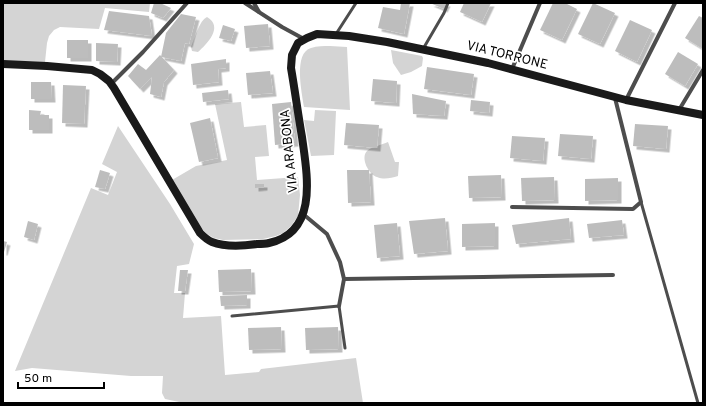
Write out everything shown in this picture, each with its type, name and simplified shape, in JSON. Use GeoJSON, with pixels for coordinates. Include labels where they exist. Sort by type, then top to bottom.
{"type":"FeatureCollection","features":[{"type":"Feature","properties":{"kind":"main road","name":"VIA TORRONE"},"geometry":{"type":"LineString","coordinates":[[304,39],[317,34],[349,36],[423,49],[488,62],[626,100],[703,115]]}},
{"type":"Feature","properties":{"kind":"main road","name":"VIA ARABONA"},"geometry":{"type":"LineString","coordinates":[[3,64],[92,70],[100,74],[111,84],[200,234],[210,242],[221,245],[247,245],[270,243],[285,237],[295,228],[303,214],[307,198],[307,176],[291,68],[292,55],[298,43],[304,39]]}},
{"type":"Feature","properties":{"kind":"street"},"geometry":{"type":"LineString","coordinates":[[111,84],[143,52],[187,3]]}},
{"type":"Feature","properties":{"kind":"street"},"geometry":{"type":"LineString","coordinates":[[245,3],[260,14],[304,39]]}},
{"type":"Feature","properties":{"kind":"street"},"geometry":{"type":"LineString","coordinates":[[254,3],[260,14]]}},
{"type":"Feature","properties":{"kind":"street"},"geometry":{"type":"LineString","coordinates":[[512,69],[540,3]]}},
{"type":"Feature","properties":{"kind":"street"},"geometry":{"type":"LineString","coordinates":[[626,100],[675,3]]}},
{"type":"Feature","properties":{"kind":"street"},"geometry":{"type":"LineString","coordinates":[[679,110],[703,70]]}},
{"type":"Feature","properties":{"kind":"street"},"geometry":{"type":"LineString","coordinates":[[512,208],[634,209],[641,202],[614,97]]}},
{"type":"Feature","properties":{"kind":"street"},"geometry":{"type":"LineString","coordinates":[[303,214],[327,234],[340,262],[344,279],[339,306]]}},
{"type":"Feature","properties":{"kind":"street"},"geometry":{"type":"LineString","coordinates":[[344,279],[613,275]]}},
{"type":"Feature","properties":{"kind":"lane"},"geometry":{"type":"LineString","coordinates":[[335,35],[356,3]]}},
{"type":"Feature","properties":{"kind":"lane"},"geometry":{"type":"LineString","coordinates":[[423,49],[444,13],[448,3]]}},
{"type":"Feature","properties":{"kind":"lane"},"geometry":{"type":"LineString","coordinates":[[641,202],[698,403]]}},
{"type":"Feature","properties":{"kind":"lane"},"geometry":{"type":"LineString","coordinates":[[232,316],[339,306],[345,348]]}},
{"type":"Feature","properties":{"kind":"shaded area"},"geometry":{"type":"Polygon","coordinates":[[[3,3],[150,3],[149,12],[105,8],[99,29],[60,27],[54,30],[49,36],[47,43],[45,62],[3,61],[3,3]]]}},
{"type":"Feature","properties":{"kind":"shaded area"},"geometry":{"type":"Polygon","coordinates":[[[207,17],[212,21],[214,26],[212,35],[206,45],[198,52],[192,51],[191,47],[198,30],[204,19],[207,17]]]}},
{"type":"Feature","properties":{"kind":"shaded area"},"geometry":{"type":"Polygon","coordinates":[[[318,46],[347,47],[350,110],[304,107],[300,74],[302,57],[305,51],[311,48],[318,46]]]}},
{"type":"Feature","properties":{"kind":"shaded area"},"geometry":{"type":"Polygon","coordinates":[[[391,50],[422,56],[422,66],[401,75],[393,63],[391,50]]]}},
{"type":"Feature","properties":{"kind":"shaded area"},"geometry":{"type":"Polygon","coordinates":[[[241,102],[244,127],[266,125],[269,156],[255,157],[257,180],[298,177],[300,195],[298,216],[291,226],[283,233],[276,236],[263,239],[223,240],[214,238],[200,227],[172,180],[196,166],[227,160],[215,104],[241,102]]]}},
{"type":"Feature","properties":{"kind":"shaded area"},"geometry":{"type":"Polygon","coordinates":[[[315,110],[336,111],[334,155],[311,156],[304,120],[314,121],[315,110]]]}},
{"type":"Feature","properties":{"kind":"shaded area"},"geometry":{"type":"Polygon","coordinates":[[[118,126],[170,204],[194,244],[189,264],[177,266],[174,293],[185,293],[183,318],[221,316],[225,375],[259,372],[261,369],[356,358],[363,403],[184,403],[165,399],[162,393],[163,376],[131,376],[32,368],[15,371],[91,188],[108,195],[117,172],[102,164],[118,126]]]}},
{"type":"Feature","properties":{"kind":"shaded area"},"geometry":{"type":"Polygon","coordinates":[[[388,142],[395,162],[399,162],[398,176],[380,178],[374,176],[368,170],[364,158],[367,151],[371,148],[388,142]]]}},
{"type":"Feature","properties":{"kind":"building"},"geometry":{"type":"Polygon","coordinates":[[[154,3],[160,3],[171,8],[163,18],[151,13],[154,3]]]}},
{"type":"Feature","properties":{"kind":"building"},"geometry":{"type":"Polygon","coordinates":[[[401,3],[410,3],[404,34],[378,28],[383,7],[400,10],[401,3]]]}},
{"type":"Feature","properties":{"kind":"building"},"geometry":{"type":"Polygon","coordinates":[[[430,3],[447,3],[444,9],[430,3]]]}},
{"type":"Feature","properties":{"kind":"building"},"geometry":{"type":"Polygon","coordinates":[[[464,3],[491,3],[482,22],[460,12],[464,3]]]}},
{"type":"Feature","properties":{"kind":"building"},"geometry":{"type":"Polygon","coordinates":[[[553,3],[565,3],[577,9],[562,40],[540,30],[553,3]]]}},
{"type":"Feature","properties":{"kind":"building"},"geometry":{"type":"Polygon","coordinates":[[[593,3],[615,13],[600,44],[578,34],[593,3]]]}},
{"type":"Feature","properties":{"kind":"building"},"geometry":{"type":"Polygon","coordinates":[[[109,11],[149,16],[152,36],[104,30],[109,11]]]}},
{"type":"Feature","properties":{"kind":"building"},"geometry":{"type":"Polygon","coordinates":[[[181,14],[196,17],[189,44],[185,43],[181,61],[161,57],[166,33],[181,14]]]}},
{"type":"Feature","properties":{"kind":"building"},"geometry":{"type":"Polygon","coordinates":[[[699,16],[703,18],[703,49],[685,38],[699,16]]]}},
{"type":"Feature","properties":{"kind":"building"},"geometry":{"type":"Polygon","coordinates":[[[630,20],[652,30],[637,62],[615,51],[630,20]]]}},
{"type":"Feature","properties":{"kind":"building"},"geometry":{"type":"Polygon","coordinates":[[[268,24],[270,46],[246,48],[244,26],[268,24]]]}},
{"type":"Feature","properties":{"kind":"building"},"geometry":{"type":"Polygon","coordinates":[[[223,25],[235,29],[231,41],[219,38],[223,25]]]}},
{"type":"Feature","properties":{"kind":"building"},"geometry":{"type":"Polygon","coordinates":[[[67,40],[88,40],[88,58],[67,58],[67,40]]]}},
{"type":"Feature","properties":{"kind":"building"},"geometry":{"type":"Polygon","coordinates":[[[96,43],[118,44],[117,62],[96,61],[96,43]]]}},
{"type":"Feature","properties":{"kind":"building"},"geometry":{"type":"Polygon","coordinates":[[[678,52],[698,64],[685,86],[665,74],[678,52]]]}},
{"type":"Feature","properties":{"kind":"building"},"geometry":{"type":"Polygon","coordinates":[[[160,55],[174,70],[164,82],[161,97],[150,94],[152,77],[140,89],[128,76],[138,64],[146,70],[160,55]]]}},
{"type":"Feature","properties":{"kind":"building"},"geometry":{"type":"Polygon","coordinates":[[[226,59],[226,68],[218,69],[219,82],[193,85],[191,64],[226,59]]]}},
{"type":"Feature","properties":{"kind":"building"},"geometry":{"type":"Polygon","coordinates":[[[427,67],[474,74],[471,95],[424,89],[427,67]]]}},
{"type":"Feature","properties":{"kind":"building"},"geometry":{"type":"Polygon","coordinates":[[[270,71],[273,93],[248,95],[246,73],[270,71]]]}},
{"type":"Feature","properties":{"kind":"building"},"geometry":{"type":"Polygon","coordinates":[[[373,79],[397,81],[396,103],[371,101],[373,79]]]}},
{"type":"Feature","properties":{"kind":"building"},"geometry":{"type":"Polygon","coordinates":[[[31,82],[51,82],[52,99],[31,99],[31,82]]]}},
{"type":"Feature","properties":{"kind":"building"},"geometry":{"type":"Polygon","coordinates":[[[63,85],[86,86],[84,124],[62,123],[63,85]]]}},
{"type":"Feature","properties":{"kind":"building"},"geometry":{"type":"Polygon","coordinates":[[[228,90],[229,99],[203,102],[202,93],[228,90]]]}},
{"type":"Feature","properties":{"kind":"building"},"geometry":{"type":"Polygon","coordinates":[[[412,94],[446,101],[444,116],[413,114],[412,94]]]}},
{"type":"Feature","properties":{"kind":"building"},"geometry":{"type":"Polygon","coordinates":[[[471,100],[490,102],[489,113],[470,111],[471,100]]]}},
{"type":"Feature","properties":{"kind":"building"},"geometry":{"type":"Polygon","coordinates":[[[291,102],[295,143],[275,145],[272,104],[291,102]]]}},
{"type":"Feature","properties":{"kind":"building"},"geometry":{"type":"Polygon","coordinates":[[[29,110],[41,111],[40,115],[49,115],[49,130],[29,130],[29,110]]]}},
{"type":"Feature","properties":{"kind":"building"},"geometry":{"type":"Polygon","coordinates":[[[210,118],[218,158],[199,162],[190,123],[210,118]]]}},
{"type":"Feature","properties":{"kind":"building"},"geometry":{"type":"Polygon","coordinates":[[[346,123],[379,125],[377,148],[344,145],[346,123]]]}},
{"type":"Feature","properties":{"kind":"building"},"geometry":{"type":"Polygon","coordinates":[[[635,124],[668,126],[666,149],[633,146],[635,124]]]}},
{"type":"Feature","properties":{"kind":"building"},"geometry":{"type":"Polygon","coordinates":[[[560,134],[593,136],[591,159],[558,156],[560,134]]]}},
{"type":"Feature","properties":{"kind":"building"},"geometry":{"type":"Polygon","coordinates":[[[512,136],[545,138],[543,161],[510,158],[512,136]]]}},
{"type":"Feature","properties":{"kind":"building"},"geometry":{"type":"Polygon","coordinates":[[[100,170],[110,173],[105,189],[95,187],[100,170]]]}},
{"type":"Feature","properties":{"kind":"building"},"geometry":{"type":"Polygon","coordinates":[[[347,170],[369,170],[371,202],[348,203],[347,170]]]}},
{"type":"Feature","properties":{"kind":"building"},"geometry":{"type":"Polygon","coordinates":[[[501,175],[502,197],[469,198],[468,176],[501,175]]]}},
{"type":"Feature","properties":{"kind":"building"},"geometry":{"type":"Polygon","coordinates":[[[554,177],[555,200],[522,201],[521,178],[554,177]]]}},
{"type":"Feature","properties":{"kind":"building"},"geometry":{"type":"Polygon","coordinates":[[[618,178],[618,200],[585,201],[585,179],[618,178]]]}},
{"type":"Feature","properties":{"kind":"building"},"geometry":{"type":"Polygon","coordinates":[[[255,184],[264,184],[264,187],[255,188],[255,184]]]}},
{"type":"Feature","properties":{"kind":"building"},"geometry":{"type":"Polygon","coordinates":[[[445,218],[448,251],[414,254],[409,221],[445,218]]]}},
{"type":"Feature","properties":{"kind":"building"},"geometry":{"type":"Polygon","coordinates":[[[569,218],[571,239],[516,244],[512,225],[569,218]]]}},
{"type":"Feature","properties":{"kind":"building"},"geometry":{"type":"Polygon","coordinates":[[[622,220],[624,235],[589,238],[587,224],[622,220]]]}},
{"type":"Feature","properties":{"kind":"building"},"geometry":{"type":"Polygon","coordinates":[[[28,221],[38,224],[34,240],[24,237],[28,221]]]}},
{"type":"Feature","properties":{"kind":"building"},"geometry":{"type":"Polygon","coordinates":[[[397,223],[400,256],[377,258],[374,225],[397,223]]]}},
{"type":"Feature","properties":{"kind":"building"},"geometry":{"type":"Polygon","coordinates":[[[495,223],[495,246],[462,247],[462,224],[495,223]]]}},
{"type":"Feature","properties":{"kind":"building"},"geometry":{"type":"Polygon","coordinates":[[[3,241],[7,242],[4,252],[3,252],[3,241]]]}},
{"type":"Feature","properties":{"kind":"building"},"geometry":{"type":"Polygon","coordinates":[[[251,269],[252,291],[219,292],[218,270],[251,269]]]}},
{"type":"Feature","properties":{"kind":"building"},"geometry":{"type":"Polygon","coordinates":[[[180,270],[188,270],[185,291],[178,291],[180,270]]]}},
{"type":"Feature","properties":{"kind":"building"},"geometry":{"type":"Polygon","coordinates":[[[247,295],[247,305],[221,306],[220,296],[247,295]]]}},
{"type":"Feature","properties":{"kind":"building"},"geometry":{"type":"Polygon","coordinates":[[[281,327],[282,349],[249,350],[248,328],[281,327]]]}},
{"type":"Feature","properties":{"kind":"building"},"geometry":{"type":"Polygon","coordinates":[[[338,327],[339,349],[306,350],[305,328],[338,327]]]}}]}
